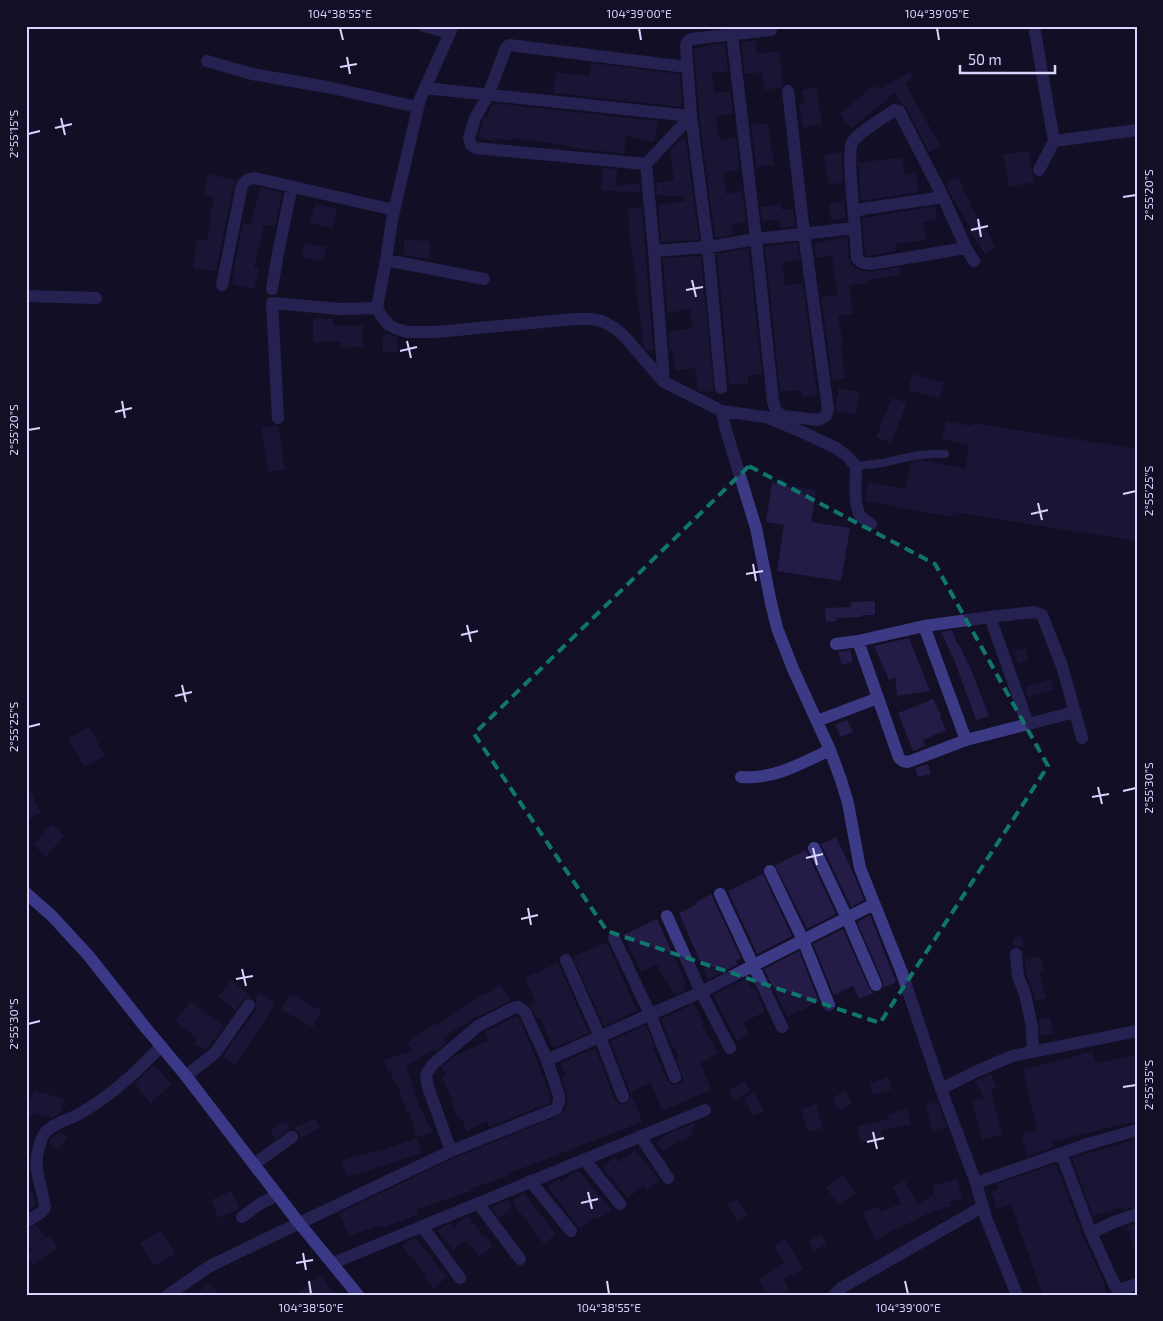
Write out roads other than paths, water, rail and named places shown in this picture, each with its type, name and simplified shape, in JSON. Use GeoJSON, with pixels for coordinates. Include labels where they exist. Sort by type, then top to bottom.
{"type":"FeatureCollection","features":[{"type":"Feature","properties":{"kind":"street"},"geometry":{"type":"LineString","coordinates":[[424,26],[451,30],[420,99],[394,210],[377,308],[389,325],[397,330],[407,332],[436,332],[574,319],[590,319],[602,322],[613,327],[623,335],[664,382],[722,411],[766,417],[836,448],[856,466],[858,512],[862,519],[871,524]]}},
{"type":"Feature","properties":{"kind":"street"},"geometry":{"type":"LineString","coordinates":[[1034,26],[1054,141],[1038,170]]}},
{"type":"Feature","properties":{"kind":"street"},"geometry":{"type":"LineString","coordinates":[[721,388],[708,247],[686,68],[686,47],[689,40],[772,30]]}},
{"type":"Feature","properties":{"kind":"street"},"geometry":{"type":"LineString","coordinates":[[732,34],[756,239],[772,401],[776,412],[784,416],[818,420],[826,416],[828,409],[804,233],[788,92]]}},
{"type":"Feature","properties":{"kind":"street"},"geometry":{"type":"LineString","coordinates":[[646,164],[473,148],[469,143],[469,138],[475,118],[488,94],[506,48],[510,45],[686,68]]}},
{"type":"Feature","properties":{"kind":"street"},"geometry":{"type":"LineString","coordinates":[[207,60],[252,74],[418,107]]}},
{"type":"Feature","properties":{"kind":"street"},"geometry":{"type":"LineString","coordinates":[[425,88],[691,116]]}},
{"type":"Feature","properties":{"kind":"street"},"geometry":{"type":"LineString","coordinates":[[966,248],[870,264],[865,264],[857,258],[851,160],[852,143],[857,136],[895,110],[899,111],[974,261]]}},
{"type":"Feature","properties":{"kind":"street"},"geometry":{"type":"LineString","coordinates":[[664,382],[646,164],[691,116]]}},
{"type":"Feature","properties":{"kind":"street"},"geometry":{"type":"LineString","coordinates":[[1054,141],[1137,130]]}},
{"type":"Feature","properties":{"kind":"street"},"geometry":{"type":"LineString","coordinates":[[222,285],[243,183],[248,179],[255,178],[394,210]]}},
{"type":"Feature","properties":{"kind":"street"},"geometry":{"type":"LineString","coordinates":[[272,288],[292,186]]}},
{"type":"Feature","properties":{"kind":"street"},"geometry":{"type":"LineString","coordinates":[[854,212],[943,197]]}},
{"type":"Feature","properties":{"kind":"street"},"geometry":{"type":"LineString","coordinates":[[654,251],[708,247],[756,239],[855,228]]}},
{"type":"Feature","properties":{"kind":"street"},"geometry":{"type":"LineString","coordinates":[[386,260],[484,279]]}},
{"type":"Feature","properties":{"kind":"street"},"geometry":{"type":"LineString","coordinates":[[26,296],[96,298]]}},
{"type":"Feature","properties":{"kind":"street"},"geometry":{"type":"LineString","coordinates":[[278,418],[272,303],[340,309],[377,308]]}},
{"type":"Feature","properties":{"kind":"street"},"geometry":{"type":"LineString","coordinates":[[722,411],[725,427],[756,528],[777,628],[830,750],[848,802],[860,868],[902,973],[941,1089],[976,1183],[982,1207],[1018,1295]]}},
{"type":"Feature","properties":{"kind":"street"},"geometry":{"type":"LineString","coordinates":[[836,644],[924,626],[1034,612],[1042,615],[1062,666],[1082,738]]}},
{"type":"Feature","properties":{"kind":"street"},"geometry":{"type":"LineString","coordinates":[[990,617],[1028,724]]}},
{"type":"Feature","properties":{"kind":"street"},"geometry":{"type":"LineString","coordinates":[[924,626],[966,740]]}},
{"type":"Feature","properties":{"kind":"street"},"geometry":{"type":"LineString","coordinates":[[858,641],[899,758],[903,761],[908,762],[966,740],[1075,712]]}},
{"type":"Feature","properties":{"kind":"street"},"geometry":{"type":"LineString","coordinates":[[817,721],[878,698]]}},
{"type":"Feature","properties":{"kind":"street"},"geometry":{"type":"LineString","coordinates":[[741,776],[752,778],[768,776],[830,750]]}},
{"type":"Feature","properties":{"kind":"street"},"geometry":{"type":"LineString","coordinates":[[814,848],[876,985]]}},
{"type":"Feature","properties":{"kind":"street"},"geometry":{"type":"LineString","coordinates":[[770,871],[803,940],[829,1005]]}},
{"type":"Feature","properties":{"kind":"street"},"geometry":{"type":"LineString","coordinates":[[26,894],[52,916],[88,955],[358,1295]]}},
{"type":"Feature","properties":{"kind":"street"},"geometry":{"type":"LineString","coordinates":[[720,894],[782,1026]]}},
{"type":"Feature","properties":{"kind":"street"},"geometry":{"type":"LineString","coordinates":[[547,1060],[701,992],[874,904]]}},
{"type":"Feature","properties":{"kind":"street"},"geometry":{"type":"LineString","coordinates":[[666,916],[701,992],[730,1048]]}},
{"type":"Feature","properties":{"kind":"street"},"geometry":{"type":"LineString","coordinates":[[614,938],[650,1014],[676,1077]]}},
{"type":"Feature","properties":{"kind":"street"},"geometry":{"type":"LineString","coordinates":[[1016,954],[1018,976],[1025,994],[1032,1027],[1033,1052]]}},
{"type":"Feature","properties":{"kind":"street"},"geometry":{"type":"LineString","coordinates":[[566,960],[600,1037],[623,1097]]}},
{"type":"Feature","properties":{"kind":"street"},"geometry":{"type":"LineString","coordinates":[[186,1076],[215,1053],[249,1005]]}},
{"type":"Feature","properties":{"kind":"street"},"geometry":{"type":"LineString","coordinates":[[168,1295],[210,1266],[451,1152],[556,1109],[559,1096],[547,1060],[525,1012],[519,1007],[513,1008],[478,1026],[432,1065],[426,1075],[426,1080],[451,1152]]}},
{"type":"Feature","properties":{"kind":"street"},"geometry":{"type":"LineString","coordinates":[[941,1089],[1012,1056],[1137,1031]]}},
{"type":"Feature","properties":{"kind":"street"},"geometry":{"type":"LineString","coordinates":[[26,1222],[42,1212],[45,1207],[36,1168],[37,1152],[43,1136],[50,1128],[90,1108],[114,1091],[143,1066],[161,1046]]}},
{"type":"Feature","properties":{"kind":"street"},"geometry":{"type":"LineString","coordinates":[[333,1263],[705,1110]]}},
{"type":"Feature","properties":{"kind":"street"},"geometry":{"type":"LineString","coordinates":[[976,1183],[1088,1144],[1137,1130]]}},
{"type":"Feature","properties":{"kind":"street"},"geometry":{"type":"LineString","coordinates":[[640,1136],[668,1178]]}},
{"type":"Feature","properties":{"kind":"street"},"geometry":{"type":"LineString","coordinates":[[254,1164],[292,1137]]}},
{"type":"Feature","properties":{"kind":"street"},"geometry":{"type":"LineString","coordinates":[[1061,1153],[1091,1233],[1114,1286],[1121,1289],[1137,1284]]}},
{"type":"Feature","properties":{"kind":"street"},"geometry":{"type":"LineString","coordinates":[[584,1159],[620,1204]]}},
{"type":"Feature","properties":{"kind":"street"},"geometry":{"type":"LineString","coordinates":[[530,1181],[571,1232]]}},
{"type":"Feature","properties":{"kind":"street"},"geometry":{"type":"LineString","coordinates":[[242,1216],[261,1203],[278,1195]]}},
{"type":"Feature","properties":{"kind":"street"},"geometry":{"type":"LineString","coordinates":[[478,1203],[520,1259]]}},
{"type":"Feature","properties":{"kind":"street"},"geometry":{"type":"LineString","coordinates":[[834,1295],[841,1288],[982,1207]]}},
{"type":"Feature","properties":{"kind":"street"},"geometry":{"type":"LineString","coordinates":[[1091,1233],[1137,1214]]}},
{"type":"Feature","properties":{"kind":"street"},"geometry":{"type":"LineString","coordinates":[[422,1226],[460,1278]]}},
{"type":"Feature","properties":{"kind":"lane"},"geometry":{"type":"LineString","coordinates":[[856,466],[886,462],[913,455],[945,454]]}}]}
